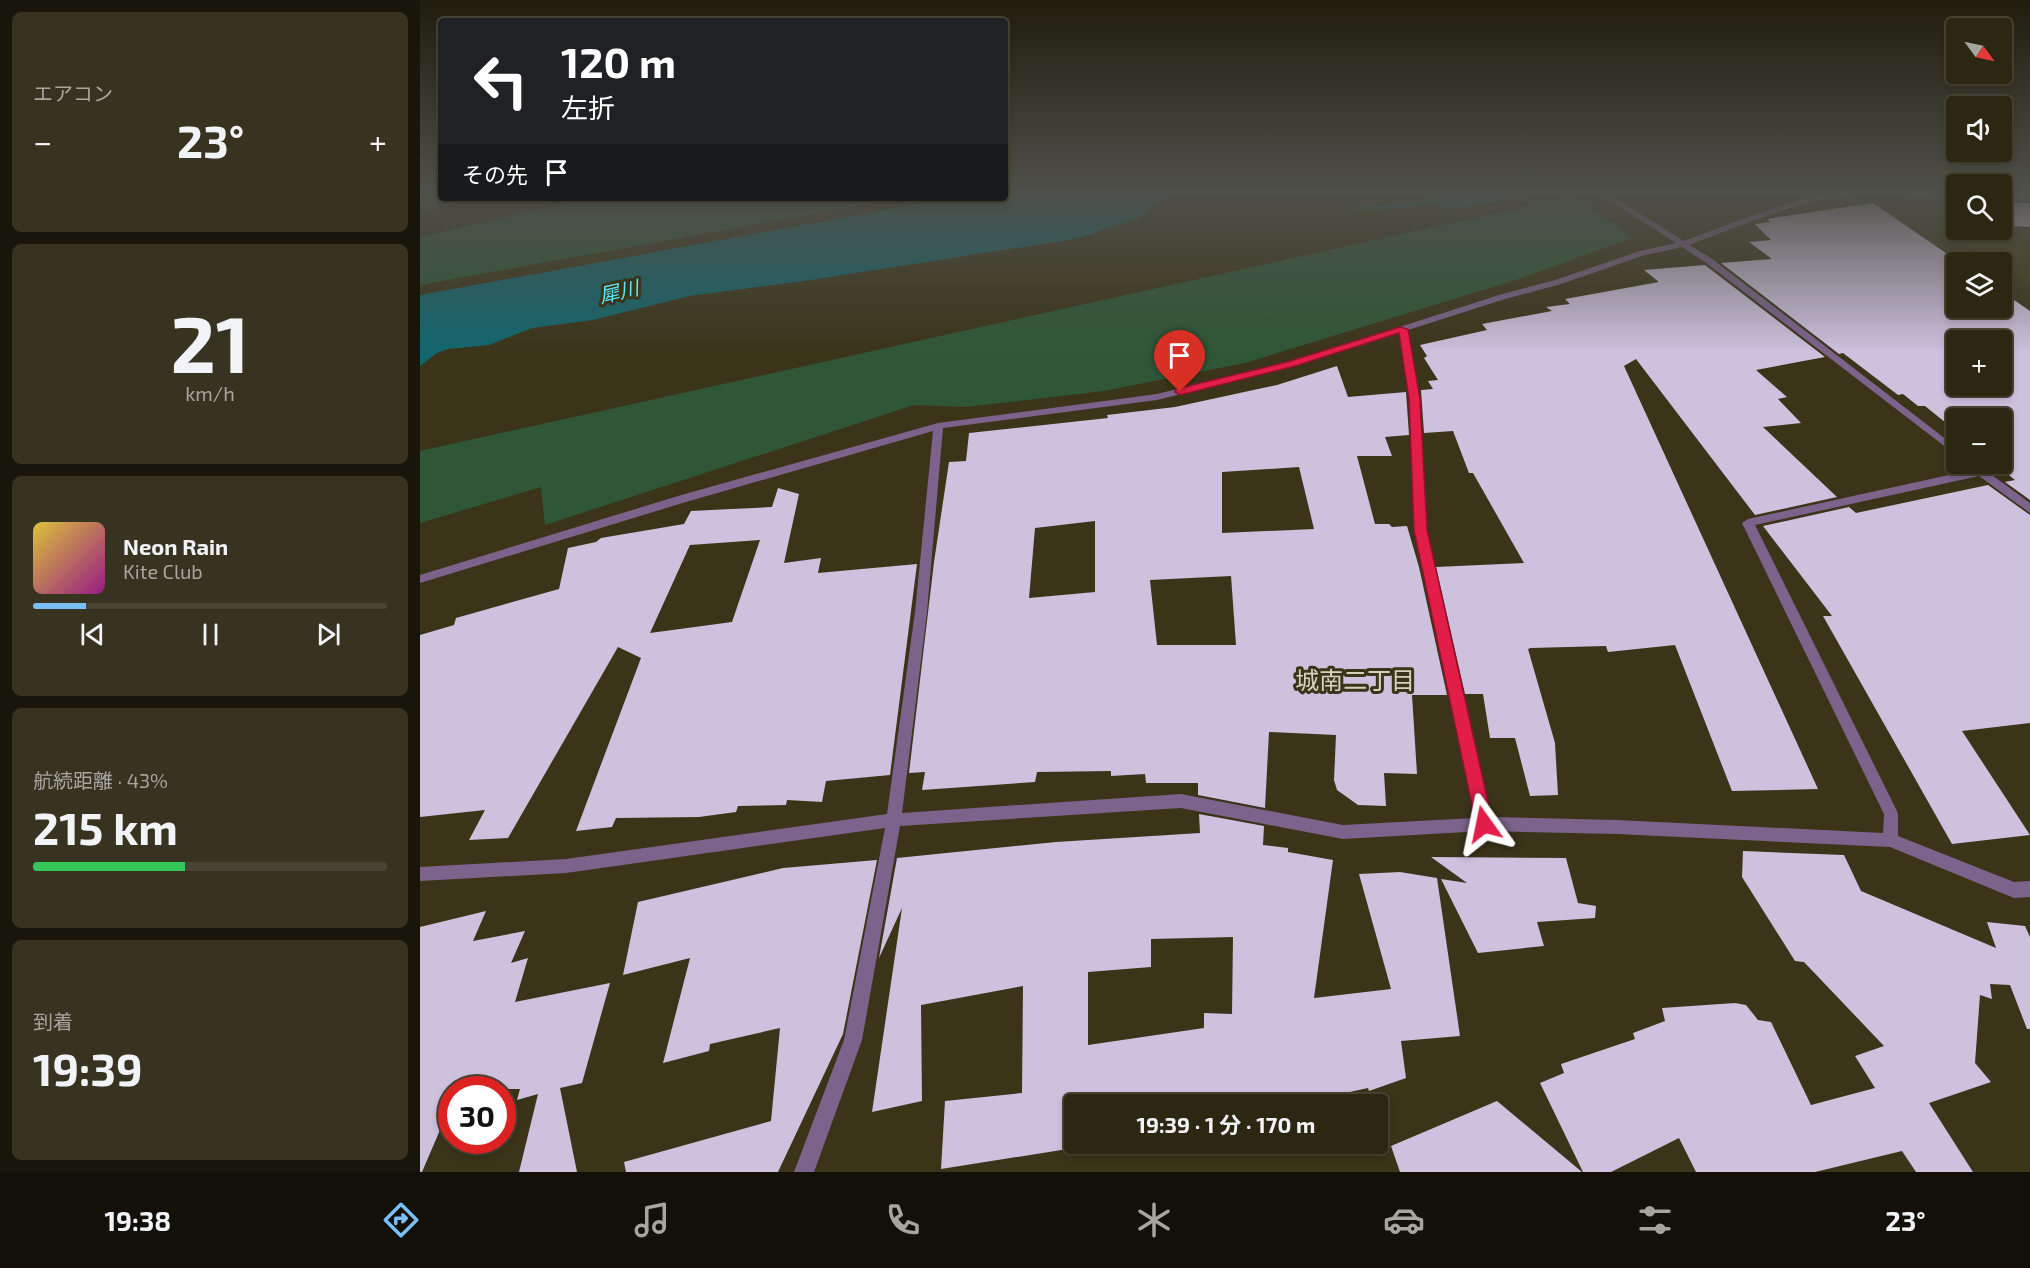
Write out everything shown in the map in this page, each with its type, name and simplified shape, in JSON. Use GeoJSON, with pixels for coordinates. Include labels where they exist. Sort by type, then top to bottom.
{"type":"FeatureCollection","features":[{"type":"Feature","properties":{"kind":"street"},"geometry":{"type":"LineString","coordinates":[[420,579],[682,499],[938,426],[1157,398],[1291,364],[1674,244]]}},
{"type":"Feature","properties":{"kind":"street"},"geometry":{"type":"LineString","coordinates":[[1683,244],[1708,260],[1946,444]]}},
{"type":"Feature","properties":{"kind":"street"},"geometry":{"type":"LineString","coordinates":[[1403,329],[1415,399],[1420,530],[1484,824]]}},
{"type":"Feature","properties":{"kind":"street"},"geometry":{"type":"LineString","coordinates":[[804,1172],[852,1040],[894,820],[921,612],[938,426]]}},
{"type":"Feature","properties":{"kind":"street"},"geometry":{"type":"LineString","coordinates":[[1890,840],[1892,814],[1748,523],[1972,474]]}},
{"type":"Feature","properties":{"kind":"street"},"geometry":{"type":"LineString","coordinates":[[1984,474],[2030,509]]}},
{"type":"Feature","properties":{"kind":"street"},"geometry":{"type":"LineString","coordinates":[[420,874],[566,866],[894,820],[1181,801],[1343,832],[1484,824],[1617,827],[1890,840],[2014,890],[2030,889]]}},
{"type":"Feature","properties":{"kind":"shaded area"},"geometry":{"type":"Polygon","coordinates":[[[1963,244],[2030,244],[2030,285],[2012,274],[2012,252],[1977,252],[1963,244]]]}},
{"type":"Feature","properties":{"kind":"green space"},"geometry":{"type":"Polygon","coordinates":[[[420,244],[649,244],[420,285],[420,244]]]}},
{"type":"Feature","properties":{"kind":"green space"},"geometry":{"type":"Polygon","coordinates":[[[1358,244],[1616,244],[1519,279],[1245,363],[1104,391],[966,407],[914,405],[545,525],[541,487],[420,523],[420,451],[1358,244]]]}},
{"type":"Feature","properties":{"kind":"water","name":"犀川"},"geometry":{"type":"Polygon","coordinates":[[[700,244],[1045,244],[804,281],[689,296],[593,320],[532,328],[489,345],[448,349],[437,353],[420,366],[420,295],[700,244]]]}},
{"type":"Feature","properties":{"kind":"building"},"geometry":{"type":"Polygon","coordinates":[[[1751,244],[1932,244],[1946,253],[1946,318],[2012,318],[2012,299],[2030,311],[2030,500],[2005,482],[2015,480],[2008,474],[2012,474],[2012,408],[1946,408],[1946,423],[1925,406],[1918,406],[1903,394],[1898,395],[1843,353],[1839,354],[1721,263],[1772,259],[1751,244]]]}},
{"type":"Feature","properties":{"kind":"building"},"geometry":{"type":"Polygon","coordinates":[[[1705,265],[1825,357],[1756,370],[1787,397],[1778,399],[1801,423],[1763,427],[1837,497],[1755,515],[1636,359],[1624,366],[1818,789],[1732,791],[1675,645],[1608,652],[1606,646],[1528,649],[1555,743],[1558,795],[1530,796],[1515,738],[1490,738],[1483,694],[1465,694],[1436,567],[1524,563],[1473,473],[1469,473],[1453,431],[1424,433],[1421,390],[1433,389],[1428,381],[1438,380],[1424,358],[1427,356],[1420,345],[1487,330],[1482,324],[1552,311],[1546,307],[1570,304],[1565,299],[1659,282],[1644,270],[1705,265]]]}},
{"type":"Feature","properties":{"kind":"building"},"geometry":{"type":"Polygon","coordinates":[[[1337,366],[1348,397],[1406,392],[1409,435],[1385,437],[1392,456],[1357,456],[1375,524],[1389,524],[1392,527],[1407,526],[1419,567],[1447,695],[1412,695],[1417,774],[1384,773],[1386,806],[1358,805],[1337,790],[1334,780],[1336,735],[1269,732],[1265,808],[1198,795],[1198,783],[1146,783],[1145,774],[1111,776],[1111,771],[1037,772],[1035,782],[922,790],[925,772],[909,773],[934,562],[949,462],[966,461],[969,433],[1108,418],[1107,415],[1175,407],[1277,385],[1337,366]],[[1299,467],[1222,472],[1222,533],[1314,529],[1299,467]],[[1095,521],[1035,528],[1029,598],[1095,592],[1095,521]],[[1231,576],[1150,580],[1157,645],[1236,645],[1231,576]]]}},
{"type":"Feature","properties":{"kind":"building"},"geometry":{"type":"Polygon","coordinates":[[[1988,485],[2030,515],[2030,723],[1962,731],[2030,835],[1952,844],[1823,616],[1832,616],[1763,526],[1849,507],[1856,513],[1988,485]]]}},
{"type":"Feature","properties":{"kind":"building"},"geometry":{"type":"Polygon","coordinates":[[[778,488],[799,494],[784,563],[821,558],[818,573],[917,564],[890,775],[826,781],[822,802],[787,800],[786,805],[738,806],[736,812],[699,817],[616,818],[612,827],[576,831],[641,658],[618,647],[508,838],[469,840],[485,810],[420,817],[420,635],[454,625],[456,618],[559,589],[568,548],[596,542],[601,538],[684,524],[691,511],[772,507],[778,488]],[[760,540],[690,545],[650,633],[732,622],[760,540]]]}},
{"type":"Feature","properties":{"kind":"building"},"geometry":{"type":"Polygon","coordinates":[[[1199,814],[1264,826],[1263,845],[1288,848],[1288,852],[1333,860],[1314,998],[1391,989],[1359,874],[1400,872],[1437,878],[1460,1036],[1401,1041],[1406,1078],[1369,1091],[1368,1088],[1341,1094],[1064,1094],[1064,1150],[941,1169],[945,1101],[1022,1093],[1023,986],[921,1005],[922,1101],[872,1112],[902,908],[879,958],[897,858],[1056,842],[1200,833],[1199,814]],[[1233,937],[1151,939],[1151,967],[1088,972],[1088,1045],[1204,1028],[1204,1013],[1232,1014],[1233,937]]]}},
{"type":"Feature","properties":{"kind":"building"},"geometry":{"type":"Polygon","coordinates":[[[1743,851],[1844,855],[1861,891],[1996,948],[1987,922],[2025,926],[2030,937],[2030,1029],[2027,1029],[2010,985],[1990,984],[1992,999],[1980,995],[1975,1063],[1991,1082],[1929,1103],[1973,1172],[1916,1172],[1902,1151],[1815,1172],[1696,1172],[1679,1138],[1611,1172],[1583,1172],[1540,1083],[1564,1073],[1561,1064],[1635,1039],[1633,1033],[1665,1021],[1662,1008],[1735,1003],[1746,1005],[1758,1020],[1771,1022],[1811,1105],[1875,1088],[1855,1056],[1884,1046],[1804,962],[1795,961],[1742,877],[1743,851]]]}},
{"type":"Feature","properties":{"kind":"building"},"geometry":{"type":"Polygon","coordinates":[[[1431,857],[1566,858],[1578,903],[1596,906],[1595,918],[1537,922],[1544,946],[1478,953],[1441,879],[1467,883],[1431,857]]]}},
{"type":"Feature","properties":{"kind":"building"},"geometry":{"type":"Polygon","coordinates":[[[877,860],[843,1034],[778,1172],[626,1172],[624,1162],[771,1121],[780,1028],[710,1044],[709,1051],[663,1063],[690,958],[623,975],[638,902],[783,868],[877,860]]]}},
{"type":"Feature","properties":{"kind":"building"},"geometry":{"type":"Polygon","coordinates":[[[486,911],[473,941],[525,931],[511,963],[528,958],[515,1002],[610,983],[582,1083],[560,1088],[577,1172],[519,1172],[538,1094],[517,1100],[520,1089],[516,1089],[516,1076],[438,1076],[438,1135],[422,1172],[420,1172],[420,927],[486,911]]]}},
{"type":"Feature","properties":{"kind":"building"},"geometry":{"type":"Polygon","coordinates":[[[1497,1101],[1582,1172],[1400,1172],[1391,1146],[1497,1101]]]}},
{"type":"Feature","properties":{"kind":"district","name":"城南二丁目"},"geometry":{"type":"Point","coordinates":[1355,681]}},
{"type":"Feature","properties":{"kind":"route"},"geometry":{"type":"LineString","coordinates":[[1180,392],[1291,364],[1403,329],[1415,399],[1420,530],[1484,824]]}}]}
